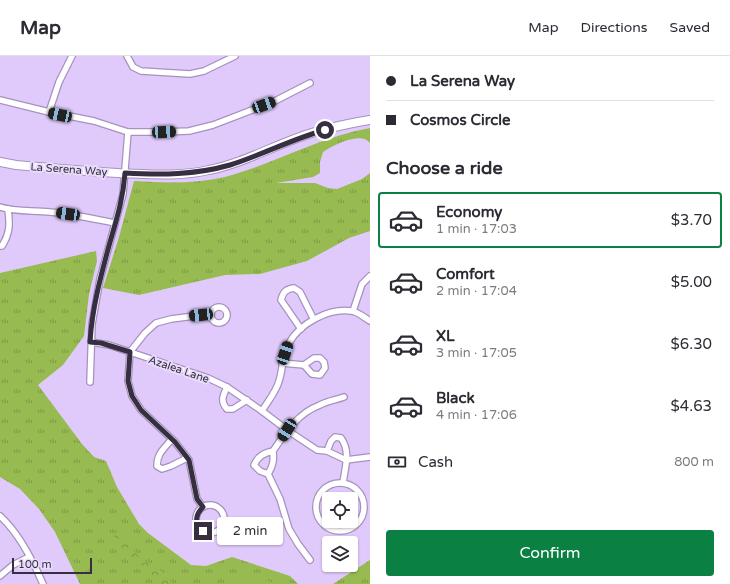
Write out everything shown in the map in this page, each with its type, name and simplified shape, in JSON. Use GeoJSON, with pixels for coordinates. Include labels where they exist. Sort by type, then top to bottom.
{"type":"FeatureCollection","features":[{"type":"Feature","properties":{"kind":"main road","name":"La Serena Way"},"geometry":{"type":"LineString","coordinates":[[0,162],[23,166],[168,175],[209,170],[231,164],[312,133],[350,123],[370,120]]}},
{"type":"Feature","properties":{"kind":"street"},"geometry":{"type":"LineString","coordinates":[[49,112],[59,82],[72,56]]}},
{"type":"Feature","properties":{"kind":"street"},"geometry":{"type":"LineString","coordinates":[[127,56],[133,68],[142,71],[190,74],[204,71],[235,56]]}},
{"type":"Feature","properties":{"kind":"street"},"geometry":{"type":"LineString","coordinates":[[0,100],[94,121],[128,132],[189,131],[213,125],[273,102],[310,83]]}},
{"type":"Feature","properties":{"kind":"street"},"geometry":{"type":"LineString","coordinates":[[90,382],[90,342],[95,302],[123,194],[128,132]]}},
{"type":"Feature","properties":{"kind":"street"},"geometry":{"type":"LineString","coordinates":[[0,207],[8,210],[50,212],[115,223]]}},
{"type":"Feature","properties":{"kind":"street"},"geometry":{"type":"LineString","coordinates":[[0,246],[2,246],[8,236],[10,225],[8,210]]}},
{"type":"Feature","properties":{"kind":"street"},"geometry":{"type":"LineString","coordinates":[[353,311],[362,284],[370,276]]}},
{"type":"Feature","properties":{"kind":"street"},"geometry":{"type":"LineString","coordinates":[[301,329],[281,300],[285,291],[294,288],[300,292],[313,318]]}},
{"type":"Feature","properties":{"kind":"street"},"geometry":{"type":"LineString","coordinates":[[262,411],[280,381],[282,362],[289,343],[313,318],[337,311],[353,311],[370,321]]}},
{"type":"Feature","properties":{"kind":"street"},"geometry":{"type":"LineString","coordinates":[[203,507],[197,499],[187,458],[172,439],[141,410],[132,396],[128,381],[130,352],[144,333],[156,323],[171,319],[210,314]]}},
{"type":"Feature","properties":{"kind":"street","name":"Azalea Lane"},"geometry":{"type":"LineString","coordinates":[[90,342],[101,343],[208,378],[227,387],[247,400],[317,450],[327,451],[346,460]]}},
{"type":"Feature","properties":{"kind":"street"},"geometry":{"type":"LineString","coordinates":[[282,362],[304,365]]}},
{"type":"Feature","properties":{"kind":"street"},"geometry":{"type":"LineString","coordinates":[[227,387],[222,398],[222,402],[228,409],[233,409],[247,400]]}},
{"type":"Feature","properties":{"kind":"street"},"geometry":{"type":"LineString","coordinates":[[268,474],[274,462],[273,451],[287,430],[302,415],[319,405],[344,397]]}},
{"type":"Feature","properties":{"kind":"street"},"geometry":{"type":"LineString","coordinates":[[327,451],[331,441],[335,437],[341,438],[345,444],[347,451],[342,483]]}},
{"type":"Feature","properties":{"kind":"street"},"geometry":{"type":"LineString","coordinates":[[172,439],[157,458],[157,466],[162,468],[171,466],[187,458]]}},
{"type":"Feature","properties":{"kind":"street"},"geometry":{"type":"LineString","coordinates":[[273,451],[262,455],[257,459],[254,465],[260,471],[268,474],[280,499],[289,529],[310,560]]}},
{"type":"Feature","properties":{"kind":"street"},"geometry":{"type":"LineString","coordinates":[[346,460],[370,457]]}},
{"type":"Feature","properties":{"kind":"street"},"geometry":{"type":"LineString","coordinates":[[334,483],[342,483],[350,485],[362,496],[364,513],[361,520],[355,526],[341,532],[333,531],[320,521],[316,514],[315,506],[321,491],[334,483]]}},
{"type":"Feature","properties":{"kind":"street"},"geometry":{"type":"LineString","coordinates":[[203,507],[215,507],[222,512],[223,524],[217,531],[208,533],[200,528],[196,520],[197,515],[203,507]]}},
{"type":"Feature","properties":{"kind":"street"},"geometry":{"type":"LineString","coordinates":[[0,516],[15,531],[43,584]]}},
{"type":"Feature","properties":{"kind":"street"},"geometry":{"type":"LineString","coordinates":[[0,576],[13,565],[29,557]]}},
{"type":"Feature","properties":{"kind":"green space"},"geometry":{"type":"Polygon","coordinates":[[[370,128],[370,143],[360,138],[347,140],[323,152],[320,162],[320,173],[313,177],[276,183],[315,183],[328,188],[337,189],[362,179],[370,173],[370,231],[349,238],[307,261],[260,274],[225,275],[139,295],[103,288],[134,181],[180,182],[202,181],[225,177],[243,172],[315,144],[351,132],[370,128]]]}},
{"type":"Feature","properties":{"kind":"green space"},"geometry":{"type":"Polygon","coordinates":[[[96,251],[97,261],[89,294],[84,336],[63,365],[38,385],[82,444],[94,457],[106,461],[117,487],[139,524],[148,533],[191,565],[206,566],[232,557],[290,576],[298,584],[80,584],[55,532],[39,509],[20,489],[0,477],[0,273],[96,251]]]}},
{"type":"Feature","properties":{"kind":"green space"},"geometry":{"type":"Polygon","coordinates":[[[120,530],[125,534],[134,551],[164,573],[173,584],[155,584],[143,569],[128,559],[115,539],[114,535],[120,530]]]}},
{"type":"Feature","properties":{"kind":"green space"},"geometry":{"type":"Polygon","coordinates":[[[370,560],[370,584],[333,584],[352,572],[358,572],[358,568],[370,560]]]}},
{"type":"Feature","properties":{"kind":"green space"},"geometry":{"type":"Polygon","coordinates":[[[241,573],[244,573],[277,584],[237,584],[241,573]]]}},
{"type":"Feature","properties":{"kind":"route"},"geometry":{"type":"LineString","coordinates":[[203,531],[197,524],[196,520],[199,511],[203,507],[197,499],[189,460],[175,442],[141,410],[132,396],[128,381],[130,352],[101,343],[90,342],[95,302],[119,212],[123,194],[125,173],[172,175],[209,170],[231,164],[312,133],[325,130]]}}]}
